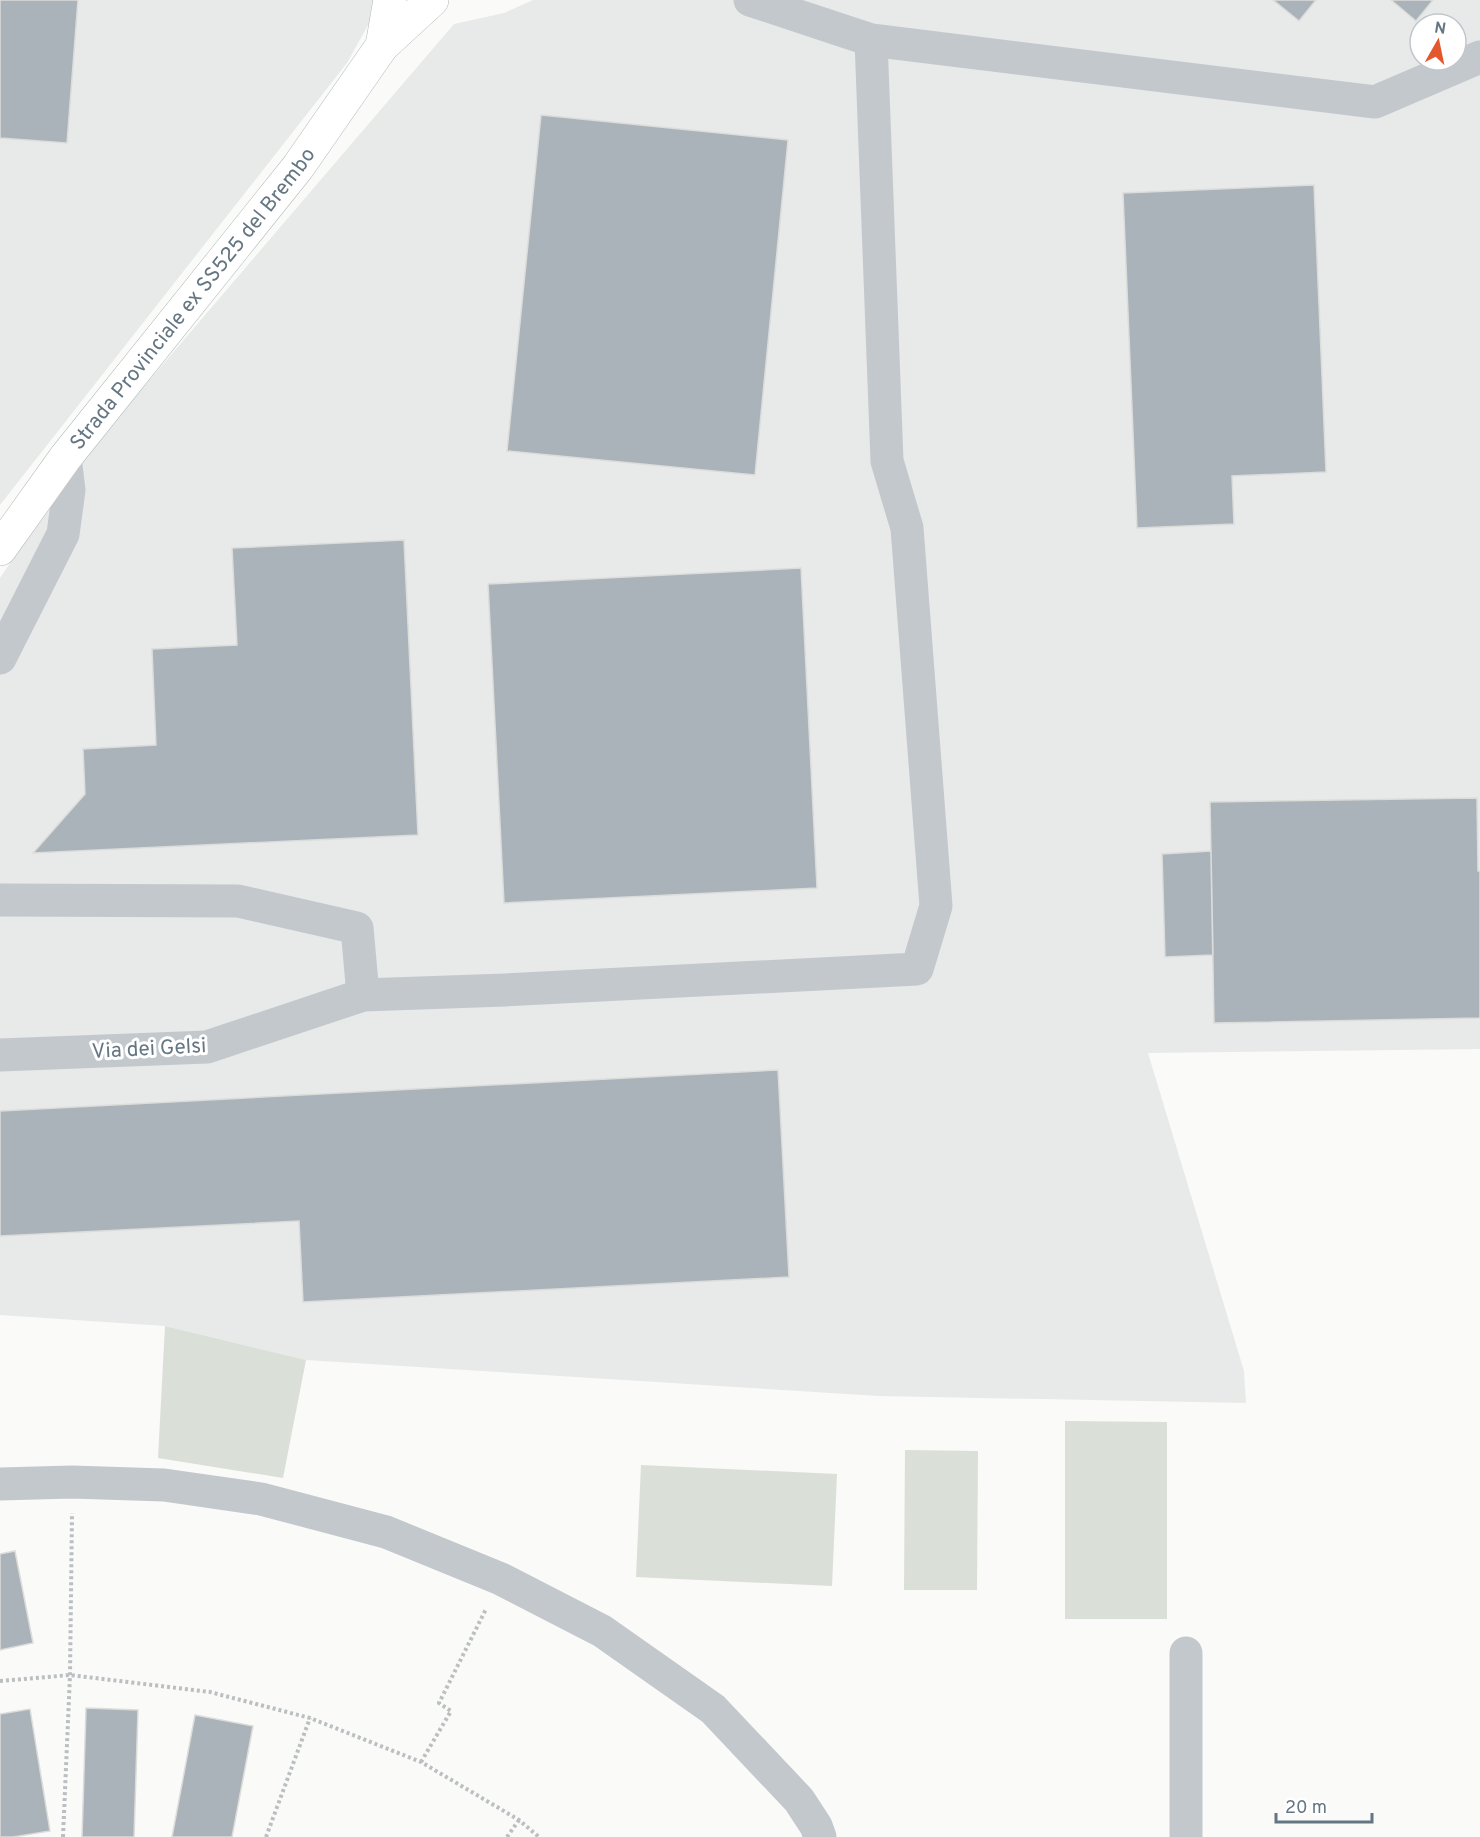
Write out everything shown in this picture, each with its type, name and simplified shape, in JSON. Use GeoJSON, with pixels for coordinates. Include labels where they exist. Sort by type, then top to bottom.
{"type":"FeatureCollection","features":[{"type":"Feature","properties":{"kind":"main road","name":"Strada Provinciale ex SS525 del Brembo"},"geometry":{"type":"LineString","coordinates":[[382,46],[390,0]]}},
{"type":"Feature","properties":{"kind":"main road","name":"Strada Provinciale ex SS525 del Brembo"},"geometry":{"type":"LineString","coordinates":[[0,549],[65,458],[298,167],[382,46],[432,0]]}},
{"type":"Feature","properties":{"kind":"street"},"geometry":{"type":"LineString","coordinates":[[750,0],[871,40],[1375,102],[1480,57]]}},
{"type":"Feature","properties":{"kind":"street","name":"Via dei Gelsi"},"geometry":{"type":"LineString","coordinates":[[0,1055],[207,1047],[363,995],[917,969],[936,906],[907,528],[887,461],[871,40]]}},
{"type":"Feature","properties":{"kind":"street"},"geometry":{"type":"LineString","coordinates":[[0,658],[63,534],[69,490],[65,458]]}},
{"type":"Feature","properties":{"kind":"street"},"geometry":{"type":"LineString","coordinates":[[0,900],[238,901],[357,928],[363,995]]}},
{"type":"Feature","properties":{"kind":"street"},"geometry":{"type":"LineString","coordinates":[[0,1484],[72,1482],[164,1485],[261,1499],[386,1532],[501,1579],[602,1631],[713,1709],[799,1800],[816,1826],[820,1837]]}},
{"type":"Feature","properties":{"kind":"street"},"geometry":{"type":"LineString","coordinates":[[1186,1653],[1186,1837]]}},
{"type":"Feature","properties":{"kind":"path"},"geometry":{"type":"LineString","coordinates":[[63,1837],[69,1675],[72,1482]]}},
{"type":"Feature","properties":{"kind":"path"},"geometry":{"type":"LineString","coordinates":[[421,1762],[451,1711],[439,1703],[501,1579]]}},
{"type":"Feature","properties":{"kind":"path"},"geometry":{"type":"LineString","coordinates":[[0,1681],[69,1675],[210,1692],[310,1718],[421,1762],[519,1820],[539,1837]]}},
{"type":"Feature","properties":{"kind":"path"},"geometry":{"type":"LineString","coordinates":[[266,1837],[310,1718]]}},
{"type":"Feature","properties":{"kind":"path"},"geometry":{"type":"LineString","coordinates":[[507,1837],[519,1820]]}},
{"type":"Feature","properties":{"kind":"shaded area"},"geometry":{"type":"Polygon","coordinates":[[[0,0],[374,0],[372,18],[347,63],[0,505],[0,0]]]}},
{"type":"Feature","properties":{"kind":"shaded area"},"geometry":{"type":"Polygon","coordinates":[[[533,0],[1480,0],[1480,1049],[1148,1053],[1244,1371],[1246,1403],[879,1396],[306,1360],[165,1326],[0,1315],[0,578],[81,460],[454,24],[504,13],[533,0]]]}},
{"type":"Feature","properties":{"kind":"shaded area"},"geometry":{"type":"Polygon","coordinates":[[[165,1326],[306,1360],[283,1478],[158,1458],[165,1326]]]}},
{"type":"Feature","properties":{"kind":"shaded area"},"geometry":{"type":"Polygon","coordinates":[[[1065,1421],[1167,1422],[1167,1619],[1065,1619],[1065,1421]]]}},
{"type":"Feature","properties":{"kind":"shaded area"},"geometry":{"type":"Polygon","coordinates":[[[905,1450],[978,1451],[977,1590],[904,1590],[905,1450]]]}},
{"type":"Feature","properties":{"kind":"shaded area"},"geometry":{"type":"Polygon","coordinates":[[[641,1465],[837,1474],[832,1586],[636,1577],[641,1465]]]}},
{"type":"Feature","properties":{"kind":"building"},"geometry":{"type":"Polygon","coordinates":[[[0,0],[78,0],[67,143],[0,138],[0,0]]]}},
{"type":"Feature","properties":{"kind":"building"},"geometry":{"type":"Polygon","coordinates":[[[1273,0],[1316,0],[1299,21],[1273,0]]]}},
{"type":"Feature","properties":{"kind":"building"},"geometry":{"type":"Polygon","coordinates":[[[1391,0],[1433,0],[1423,12],[1408,12],[1408,14],[1391,0]]]}},
{"type":"Feature","properties":{"kind":"building"},"geometry":{"type":"Polygon","coordinates":[[[541,115],[788,140],[755,475],[507,451],[541,115]]]}},
{"type":"Feature","properties":{"kind":"building"},"geometry":{"type":"Polygon","coordinates":[[[1314,185],[1326,472],[1232,476],[1234,524],[1137,528],[1123,193],[1314,185]]]}},
{"type":"Feature","properties":{"kind":"building"},"geometry":{"type":"Polygon","coordinates":[[[404,540],[418,835],[33,853],[85,794],[83,749],[156,745],[152,649],[237,645],[232,548],[404,540]]]}},
{"type":"Feature","properties":{"kind":"building"},"geometry":{"type":"Polygon","coordinates":[[[801,568],[817,888],[504,903],[488,584],[801,568]]]}},
{"type":"Feature","properties":{"kind":"building"},"geometry":{"type":"Polygon","coordinates":[[[1477,798],[1478,871],[1480,871],[1480,1018],[1214,1023],[1210,802],[1477,798]]]}},
{"type":"Feature","properties":{"kind":"building"},"geometry":{"type":"Polygon","coordinates":[[[1211,851],[1213,955],[1165,957],[1162,854],[1211,851]]]}},
{"type":"Feature","properties":{"kind":"building"},"geometry":{"type":"Polygon","coordinates":[[[778,1070],[789,1277],[303,1302],[299,1221],[0,1236],[0,1111],[778,1070]]]}},
{"type":"Feature","properties":{"kind":"building"},"geometry":{"type":"Polygon","coordinates":[[[15,1551],[33,1643],[0,1650],[0,1554],[15,1551]]]}},
{"type":"Feature","properties":{"kind":"building"},"geometry":{"type":"Polygon","coordinates":[[[86,1708],[138,1710],[134,1837],[82,1837],[86,1708]]]}},
{"type":"Feature","properties":{"kind":"building"},"geometry":{"type":"Polygon","coordinates":[[[30,1709],[50,1831],[0,1837],[0,1714],[30,1709]]]}},
{"type":"Feature","properties":{"kind":"building"},"geometry":{"type":"Polygon","coordinates":[[[195,1715],[253,1726],[232,1837],[172,1837],[195,1715]]]}}]}
